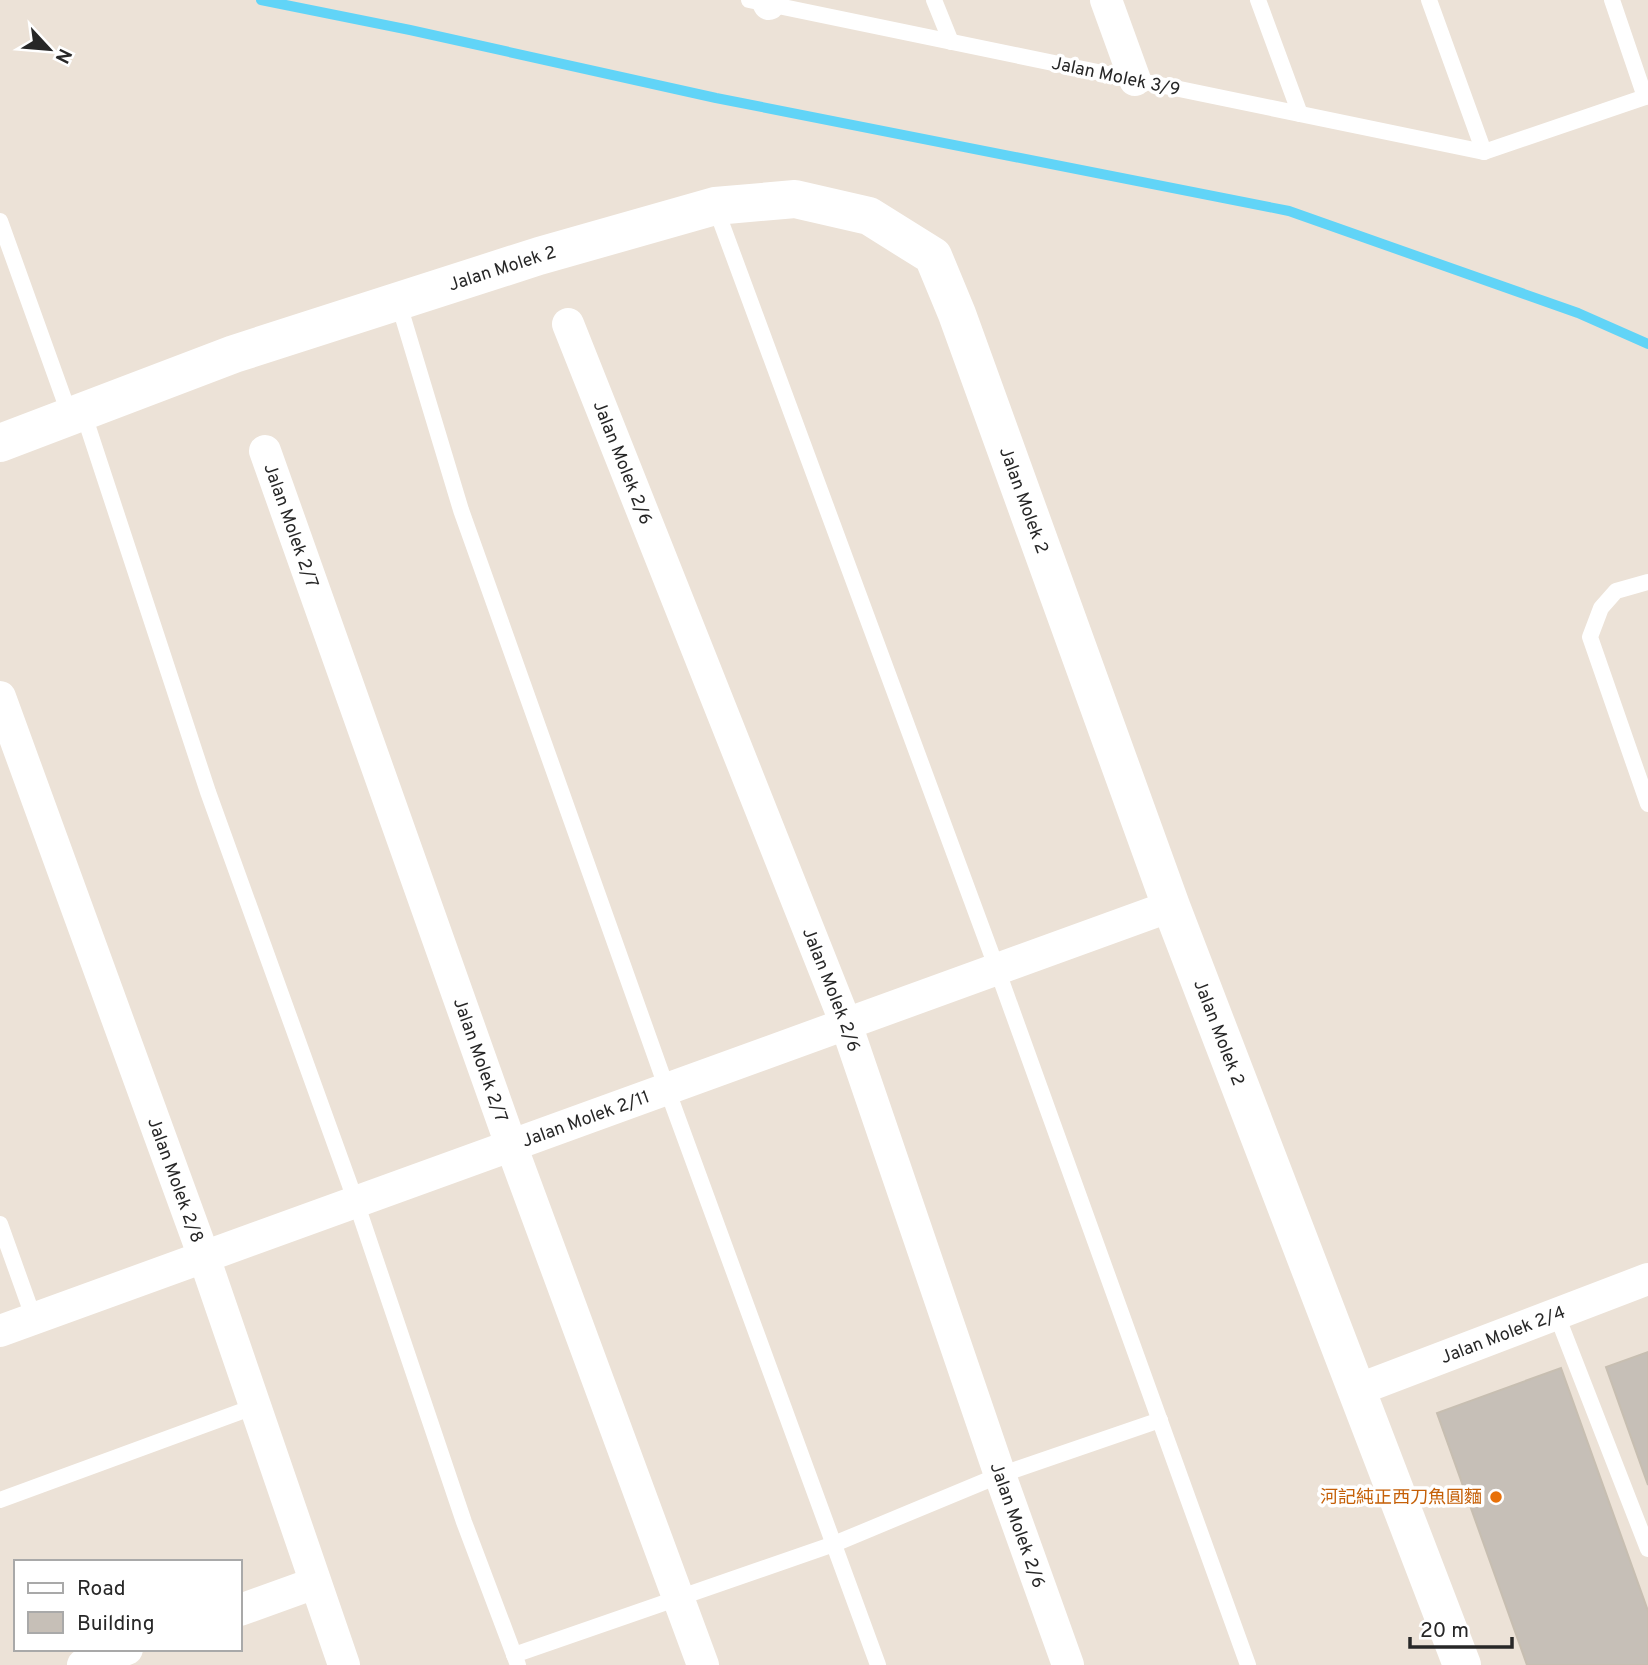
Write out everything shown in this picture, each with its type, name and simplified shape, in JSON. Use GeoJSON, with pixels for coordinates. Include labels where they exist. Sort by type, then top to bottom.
{"type":"FeatureCollection","features":[{"type":"Feature","properties":{"kind":"street"},"geometry":{"type":"LineString","coordinates":[[1106,0],[1135,80]]}},
{"type":"Feature","properties":{"kind":"street","name":"Jalan Molek 2"},"geometry":{"type":"LineString","coordinates":[[0,443],[234,354],[539,256],[715,206],[795,199],[869,216],[933,256],[957,314],[1171,906],[1462,1665]]}},
{"type":"Feature","properties":{"kind":"street","name":"Jalan Molek 2/6"},"geometry":{"type":"LineString","coordinates":[[568,324],[846,1024],[1068,1665]]}},
{"type":"Feature","properties":{"kind":"street","name":"Jalan Molek 2/7"},"geometry":{"type":"LineString","coordinates":[[265,451],[511,1145],[703,1665]]}},
{"type":"Feature","properties":{"kind":"street","name":"Jalan Molek 2/8"},"geometry":{"type":"LineString","coordinates":[[0,697],[204,1257],[344,1665]]}},
{"type":"Feature","properties":{"kind":"street","name":"Jalan Molek 2/11"},"geometry":{"type":"LineString","coordinates":[[0,1331],[1171,906]]}},
{"type":"Feature","properties":{"kind":"street","name":"Jalan Molek 2/4"},"geometry":{"type":"LineString","coordinates":[[1357,1390],[1648,1279]]}},
{"type":"Feature","properties":{"kind":"street"},"geometry":{"type":"LineString","coordinates":[[242,1609],[315,1583]]}},
{"type":"Feature","properties":{"kind":"street"},"geometry":{"type":"LineString","coordinates":[[83,1665],[122,1651]]}},
{"type":"Feature","properties":{"kind":"lane"},"geometry":{"type":"LineString","coordinates":[[934,0],[951,42]]}},
{"type":"Feature","properties":{"kind":"lane"},"geometry":{"type":"LineString","coordinates":[[1258,0],[1300,114]]}},
{"type":"Feature","properties":{"kind":"lane"},"geometry":{"type":"LineString","coordinates":[[1429,0],[1484,152],[1646,97],[1612,0]]}},
{"type":"Feature","properties":{"kind":"lane","name":"Jalan Molek 3/9"},"geometry":{"type":"LineString","coordinates":[[762,1],[1484,152]]}},
{"type":"Feature","properties":{"kind":"lane"},"geometry":{"type":"LineString","coordinates":[[715,206],[997,969],[1248,1665]]}},
{"type":"Feature","properties":{"kind":"lane"},"geometry":{"type":"LineString","coordinates":[[0,221],[77,414],[208,792],[356,1202],[464,1522],[516,1660],[679,1598],[834,1544],[1000,1475],[1160,1419]]}},
{"type":"Feature","properties":{"kind":"lane"},"geometry":{"type":"LineString","coordinates":[[398,301],[461,510],[667,1089],[878,1665]]}},
{"type":"Feature","properties":{"kind":"lane"},"geometry":{"type":"LineString","coordinates":[[1648,582],[1616,591],[1601,608],[1590,637],[1648,804]]}},
{"type":"Feature","properties":{"kind":"lane"},"geometry":{"type":"LineString","coordinates":[[0,1224],[34,1319]]}},
{"type":"Feature","properties":{"kind":"lane"},"geometry":{"type":"LineString","coordinates":[[1556,1312],[1648,1549]]}},
{"type":"Feature","properties":{"kind":"lane"},"geometry":{"type":"LineString","coordinates":[[0,1500],[256,1406]]}},
{"type":"Feature","properties":{"kind":"building"},"geometry":{"type":"Polygon","coordinates":[[[1648,1352],[1648,1485],[1606,1367],[1648,1352]]]}},
{"type":"Feature","properties":{"kind":"building"},"geometry":{"type":"Polygon","coordinates":[[[1561,1368],[1648,1611],[1648,1665],[1527,1665],[1437,1413],[1561,1368]]]}},
{"type":"Feature","properties":{"kind":"waterway"},"geometry":{"type":"LineString","coordinates":[[261,0],[716,98],[1289,211],[1578,313],[1648,344]]}},
{"type":"Feature","properties":{"kind":"place","name":"河記純正西刀魚圓麵"},"geometry":{"type":"Point","coordinates":[1496,1497]}}]}
